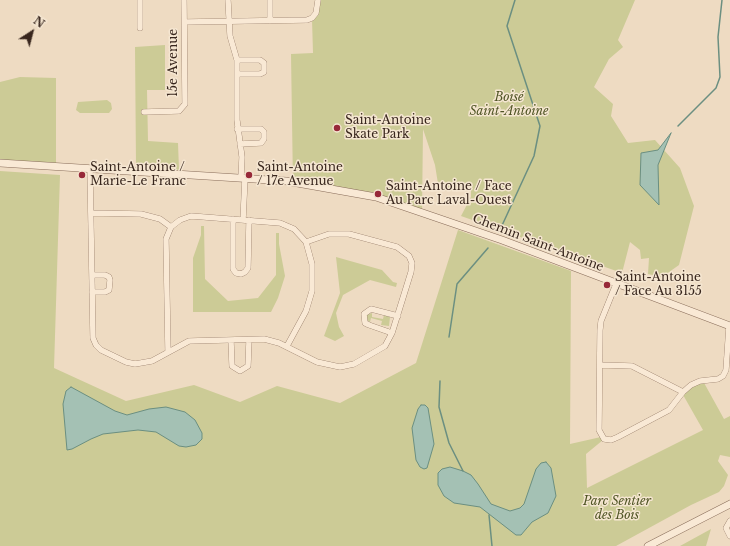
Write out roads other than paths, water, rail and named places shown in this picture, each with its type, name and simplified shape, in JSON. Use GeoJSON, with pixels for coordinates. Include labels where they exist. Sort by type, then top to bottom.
{"type":"FeatureCollection","features":[{"type":"Feature","properties":{"kind":"street"},"geometry":{"type":"LineString","coordinates":[[140,0],[140,28]]}},
{"type":"Feature","properties":{"kind":"street","name":"15e Avenue"},"geometry":{"type":"LineString","coordinates":[[144,112],[179,111],[185,104],[184,0]]}},
{"type":"Feature","properties":{"kind":"street"},"geometry":{"type":"LineString","coordinates":[[228,0],[229,21],[237,60],[237,129],[240,144],[246,220],[248,268],[246,272],[241,274],[236,273],[233,269],[233,220]]}},
{"type":"Feature","properties":{"kind":"street"},"geometry":{"type":"LineString","coordinates":[[270,0],[270,21]]}},
{"type":"Feature","properties":{"kind":"street"},"geometry":{"type":"LineString","coordinates":[[185,22],[307,20],[314,16],[318,9],[318,0]]}},
{"type":"Feature","properties":{"kind":"street"},"geometry":{"type":"LineString","coordinates":[[237,60],[260,60],[264,63],[264,72],[260,74],[237,74]]}},
{"type":"Feature","properties":{"kind":"street"},"geometry":{"type":"LineString","coordinates":[[237,129],[261,130],[264,132],[264,139],[261,144],[240,144]]}},
{"type":"Feature","properties":{"kind":"street","name":"Chemin Saint-Antoine"},"geometry":{"type":"LineString","coordinates":[[0,163],[243,178],[314,185],[376,197],[502,240],[729,326]]}},
{"type":"Feature","properties":{"kind":"street"},"geometry":{"type":"LineString","coordinates":[[90,169],[93,338],[96,345],[117,359],[135,364],[152,361],[189,341],[272,340],[317,362],[333,367],[348,367],[385,346],[392,333],[398,316],[412,263],[409,256],[404,250],[349,234],[329,234],[306,242]]}},
{"type":"Feature","properties":{"kind":"street"},"geometry":{"type":"LineString","coordinates":[[91,213],[141,214],[160,219],[171,227]]}},
{"type":"Feature","properties":{"kind":"street"},"geometry":{"type":"LineString","coordinates":[[168,352],[166,239],[171,227],[180,220],[190,216],[288,225],[294,228],[306,242],[312,264],[312,291],[306,311],[287,346]]}},
{"type":"Feature","properties":{"kind":"street"},"geometry":{"type":"LineString","coordinates":[[92,275],[105,275],[109,277],[110,280],[109,290],[105,292],[92,292]]}},
{"type":"Feature","properties":{"kind":"street"},"geometry":{"type":"LineString","coordinates":[[616,284],[601,321],[599,430],[604,439],[611,440],[618,437],[669,410],[683,392],[700,381],[718,379],[723,376],[726,370],[729,326]]}},
{"type":"Feature","properties":{"kind":"street"},"geometry":{"type":"LineString","coordinates":[[392,333],[365,323],[364,314],[372,309],[398,316]]}},
{"type":"Feature","properties":{"kind":"street"},"geometry":{"type":"LineString","coordinates":[[231,340],[232,366],[240,371],[248,366],[249,340]]}},
{"type":"Feature","properties":{"kind":"street"},"geometry":{"type":"LineString","coordinates":[[601,365],[632,366],[683,392]]}},
{"type":"Feature","properties":{"kind":"street"},"geometry":{"type":"LineString","coordinates":[[648,546],[730,504]]}},
{"type":"Feature","properties":{"kind":"street"},"geometry":{"type":"LineString","coordinates":[[730,521],[726,528],[730,536]]}},
{"type":"Feature","properties":{"kind":"waterway"},"geometry":{"type":"LineString","coordinates":[[499,232],[534,156],[540,126],[507,26],[515,0]]}},
{"type":"Feature","properties":{"kind":"waterway"},"geometry":{"type":"LineString","coordinates":[[678,126],[716,88],[720,77],[718,37],[722,0]]}},
{"type":"Feature","properties":{"kind":"waterway"},"geometry":{"type":"LineString","coordinates":[[449,337],[457,284],[488,248]]}},
{"type":"Feature","properties":{"kind":"waterway"},"geometry":{"type":"LineString","coordinates":[[440,381],[439,407],[449,443],[463,471]]}},
{"type":"Feature","properties":{"kind":"waterway"},"geometry":{"type":"LineString","coordinates":[[489,515],[492,546]]}},
{"type":"Feature","properties":{"kind":"place","name":"Saint-Antoine Skate Park"},"geometry":{"type":"Point","coordinates":[337,128]}},
{"type":"Feature","properties":{"kind":"place","name":"Saint-Antoine / Marie-Le Franc"},"geometry":{"type":"Point","coordinates":[82,175]}},
{"type":"Feature","properties":{"kind":"place","name":"Saint-Antoine / 17e Avenue"},"geometry":{"type":"Point","coordinates":[249,175]}},
{"type":"Feature","properties":{"kind":"place","name":"Saint-Antoine / Face Au Parc Laval-Ouest"},"geometry":{"type":"Point","coordinates":[378,194]}},
{"type":"Feature","properties":{"kind":"place","name":"Saint-Antoine / Face Au 3155"},"geometry":{"type":"Point","coordinates":[607,285]}},
{"type":"Feature","properties":{"kind":"park label","name":"Boisé Saint-Antoine"},"geometry":{"type":"Point","coordinates":[509,105]}},
{"type":"Feature","properties":{"kind":"park label","name":"Parc Sentier des Bois"},"geometry":{"type":"Point","coordinates":[617,509]}}]}
